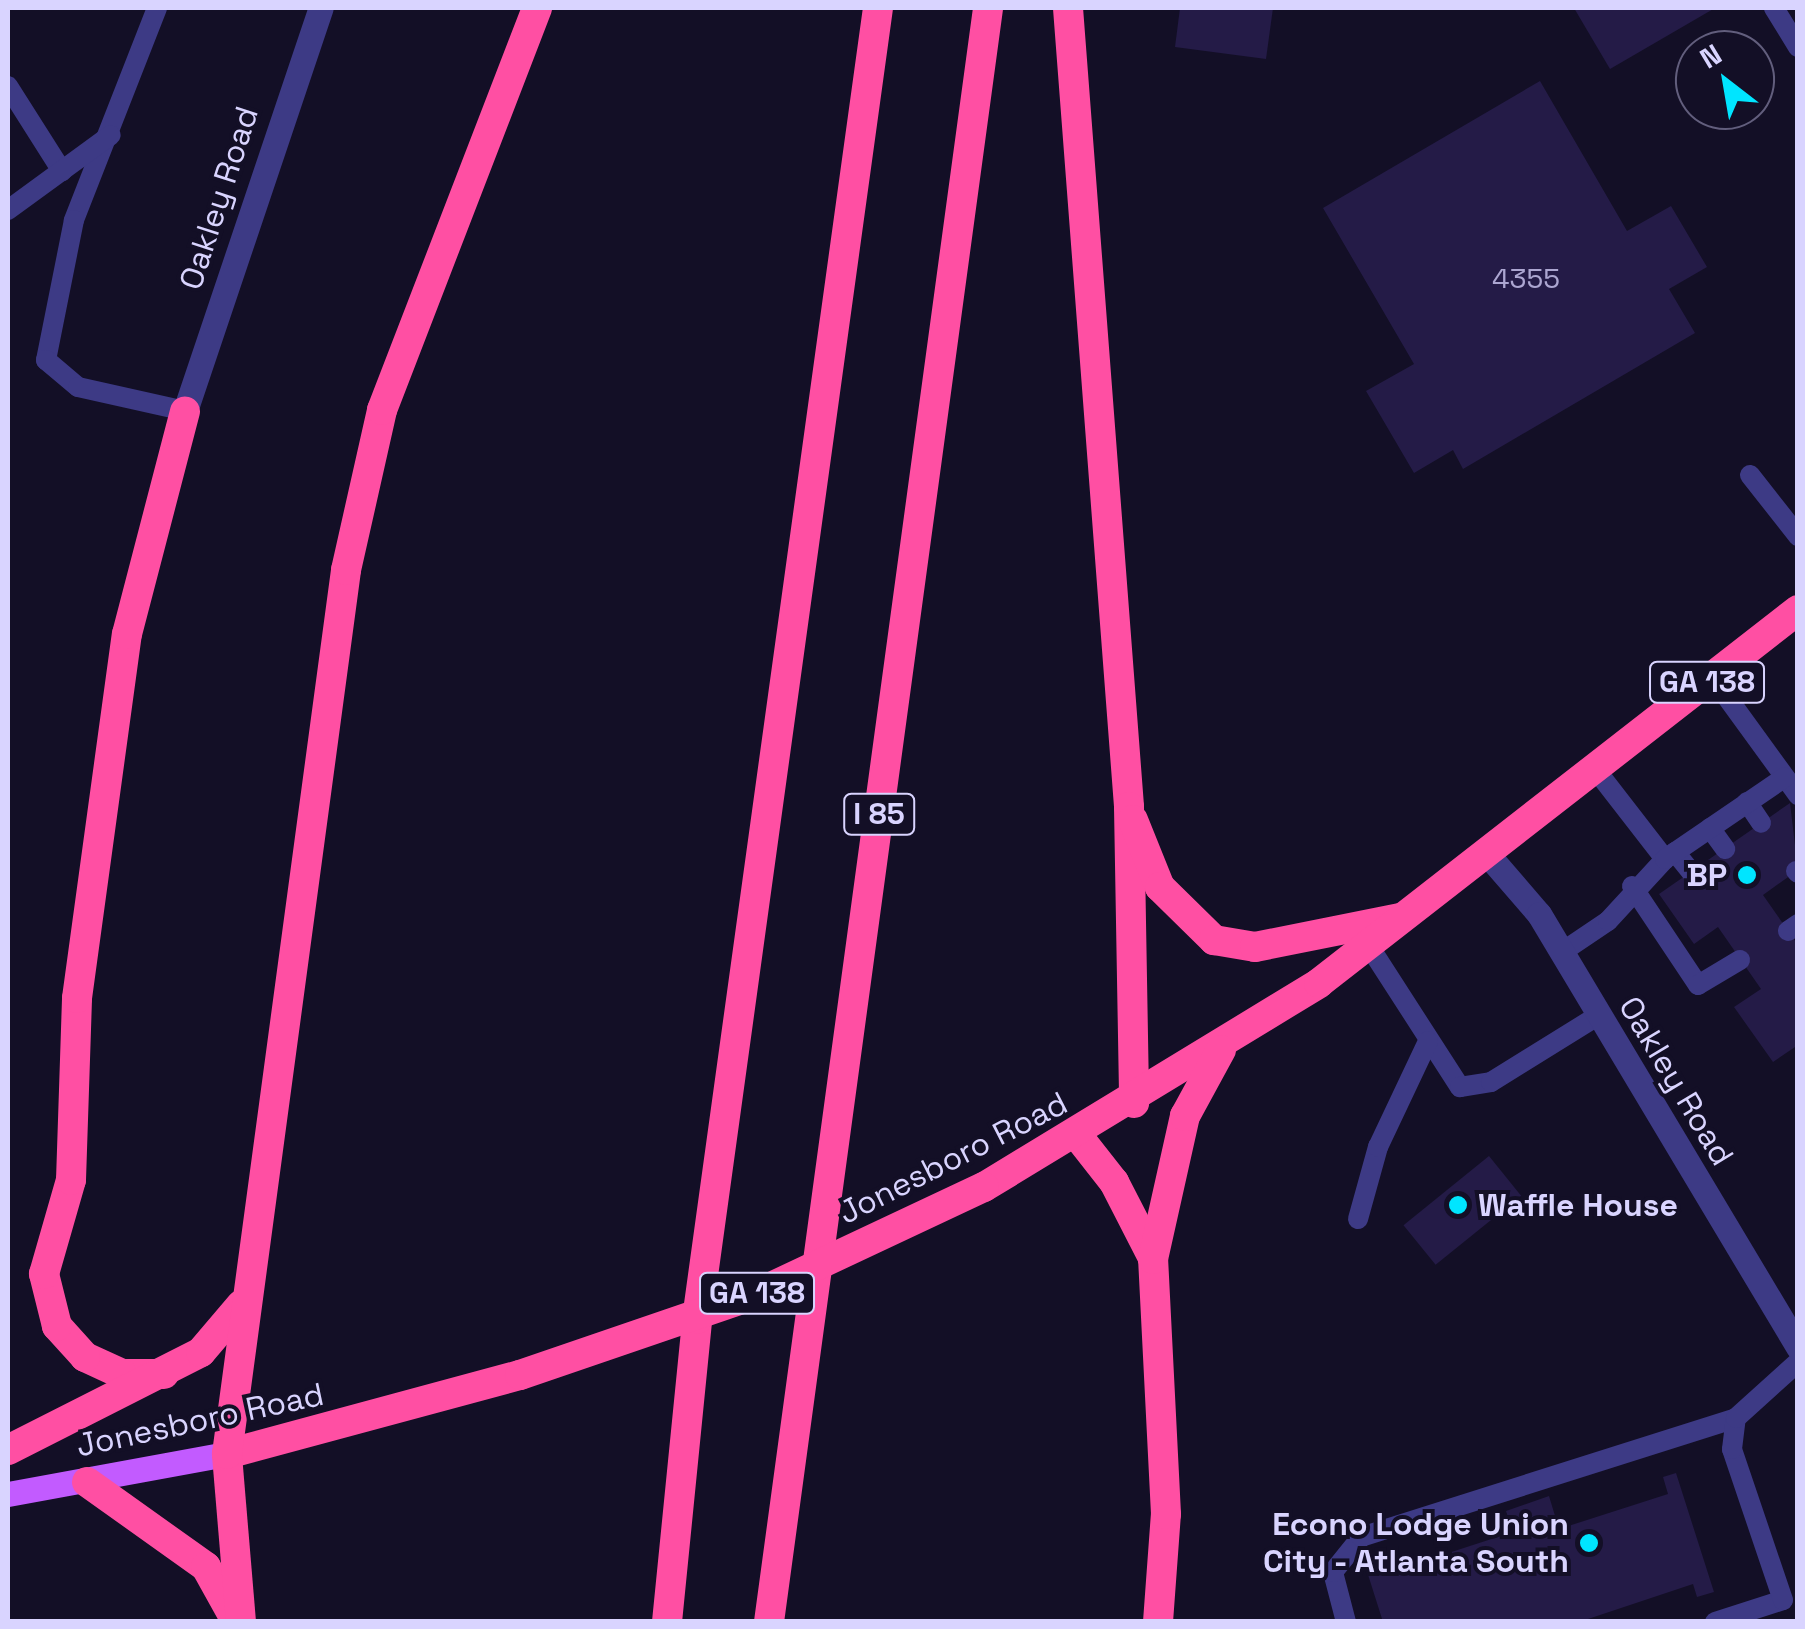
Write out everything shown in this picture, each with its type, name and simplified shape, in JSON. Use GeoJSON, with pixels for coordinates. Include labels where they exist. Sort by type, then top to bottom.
{"type":"FeatureCollection","features":[{"type":"Feature","properties":{"kind":"highway"},"geometry":{"type":"LineString","coordinates":[[239,1622],[227,1454],[346,570],[378,427],[537,8]]}},
{"type":"Feature","properties":{"kind":"highway"},"geometry":{"type":"LineString","coordinates":[[667,1622],[697,1318],[878,8]]}},
{"type":"Feature","properties":{"kind":"highway","name":"I 85"},"geometry":{"type":"LineString","coordinates":[[769,1622],[988,8]]}},
{"type":"Feature","properties":{"kind":"highway"},"geometry":{"type":"LineString","coordinates":[[1068,8],[1129,807],[1134,1103]]}},
{"type":"Feature","properties":{"kind":"highway"},"geometry":{"type":"LineString","coordinates":[[164,1374],[122,1374],[84,1357],[56,1326],[44,1274],[71,1180],[77,998],[127,634],[185,411]]}},
{"type":"Feature","properties":{"kind":"highway","name":"Jonesboro Road"},"geometry":{"type":"LineString","coordinates":[[227,1454],[520,1375],[754,1295],[984,1187],[1134,1103],[1369,946],[1798,610]]}},
{"type":"Feature","properties":{"kind":"highway"},"geometry":{"type":"LineString","coordinates":[[1129,807],[1160,887],[1214,940],[1255,947],[1410,916]]}},
{"type":"Feature","properties":{"kind":"highway"},"geometry":{"type":"LineString","coordinates":[[1158,1622],[1166,1514],[1153,1259],[1185,1116],[1222,1047]]}},
{"type":"Feature","properties":{"kind":"highway"},"geometry":{"type":"LineString","coordinates":[[1077,1136],[1114,1182],[1153,1259]]}},
{"type":"Feature","properties":{"kind":"highway"},"geometry":{"type":"LineString","coordinates":[[8,1450],[164,1374],[226,1332],[247,1294]]}},
{"type":"Feature","properties":{"kind":"highway"},"geometry":{"type":"LineString","coordinates":[[87,1482],[206,1568],[239,1622]]}},
{"type":"Feature","properties":{"kind":"main road","name":"Jonesboro Road"},"geometry":{"type":"LineString","coordinates":[[8,1494],[227,1454]]}},
{"type":"Feature","properties":{"kind":"street","name":"Oakley Road"},"geometry":{"type":"LineString","coordinates":[[185,411],[321,8]]}},
{"type":"Feature","properties":{"kind":"street","name":"Oakley Road"},"geometry":{"type":"LineString","coordinates":[[1488,854],[1562,952],[1798,1347]]}},
{"type":"Feature","properties":{"kind":"lane"},"geometry":{"type":"LineString","coordinates":[[157,8],[114,133],[74,220],[46,360],[78,387],[185,411]]}},
{"type":"Feature","properties":{"kind":"lane"},"geometry":{"type":"LineString","coordinates":[[1774,8],[1798,47]]}},
{"type":"Feature","properties":{"kind":"lane"},"geometry":{"type":"LineString","coordinates":[[8,86],[62,171]]}},
{"type":"Feature","properties":{"kind":"lane"},"geometry":{"type":"LineString","coordinates":[[8,210],[114,133]]}},
{"type":"Feature","properties":{"kind":"lane"},"geometry":{"type":"LineString","coordinates":[[1750,476],[1798,536]]}},
{"type":"Feature","properties":{"kind":"lane"},"geometry":{"type":"LineString","coordinates":[[1713,678],[1798,794]]}},
{"type":"Feature","properties":{"kind":"lane"},"geometry":{"type":"LineString","coordinates":[[1596,770],[1670,855],[1690,872]]}},
{"type":"Feature","properties":{"kind":"lane"},"geometry":{"type":"LineString","coordinates":[[1562,952],[1608,921],[1632,886],[1670,855],[1785,776]]}},
{"type":"Feature","properties":{"kind":"lane"},"geometry":{"type":"LineString","coordinates":[[1747,802],[1761,823]]}},
{"type":"Feature","properties":{"kind":"lane"},"geometry":{"type":"LineString","coordinates":[[1710,828],[1725,849]]}},
{"type":"Feature","properties":{"kind":"lane"},"geometry":{"type":"LineString","coordinates":[[1632,886],[1698,986],[1740,960]]}},
{"type":"Feature","properties":{"kind":"lane"},"geometry":{"type":"LineString","coordinates":[[1369,946],[1460,1087],[1474,1089],[1599,1015]]}},
{"type":"Feature","properties":{"kind":"lane"},"geometry":{"type":"LineString","coordinates":[[1358,1218],[1378,1147],[1428,1041]]}},
{"type":"Feature","properties":{"kind":"lane"},"geometry":{"type":"LineString","coordinates":[[1346,1622],[1333,1572],[1361,1536],[1736,1418],[1798,1362]]}},
{"type":"Feature","properties":{"kind":"lane"},"geometry":{"type":"LineString","coordinates":[[1716,1622],[1783,1600],[1732,1449],[1736,1418]]}},
{"type":"Feature","properties":{"kind":"building"},"geometry":{"type":"Polygon","coordinates":[[[1180,8],[1273,8],[1266,59],[1175,47],[1180,8]]]}},
{"type":"Feature","properties":{"kind":"building"},"geometry":{"type":"Polygon","coordinates":[[[1574,8],[1715,8],[1675,30],[1610,69],[1574,8]]]}},
{"type":"Feature","properties":{"kind":"building"},"geometry":{"type":"Polygon","coordinates":[[[1540,81],[1627,231],[1671,206],[1707,267],[1669,289],[1695,333],[1463,469],[1453,450],[1414,473],[1366,391],[1414,364],[1323,208],[1540,81]]]}},
{"type":"Feature","properties":{"kind":"building"},"geometry":{"type":"Polygon","coordinates":[[[1790,803],[1798,870],[1763,895],[1798,945],[1798,1045],[1773,1062],[1734,1007],[1761,989],[1718,927],[1694,944],[1659,894],[1790,803]]]}},
{"type":"Feature","properties":{"kind":"building","name":"Waffle House"},"geometry":{"type":"Polygon","coordinates":[[[1489,1156],[1521,1196],[1436,1265],[1404,1225],[1489,1156]]]}},
{"type":"Feature","properties":{"kind":"building","name":"Econo Lodge Union City - Atlanta South"},"geometry":{"type":"Polygon","coordinates":[[[1676,1473],[1714,1592],[1697,1597],[1693,1584],[1579,1622],[1383,1622],[1364,1562],[1391,1554],[1396,1570],[1513,1532],[1506,1511],[1549,1496],[1559,1529],[1668,1494],[1663,1477],[1676,1473]]]}},
{"type":"Feature","properties":{"kind":"place","name":"BP"},"geometry":{"type":"Point","coordinates":[1747,875]}},
{"type":"Feature","properties":{"kind":"place","name":"Waffle House"},"geometry":{"type":"Point","coordinates":[1458,1205]}},
{"type":"Feature","properties":{"kind":"place","name":"Econo Lodge Union City - Atlanta South"},"geometry":{"type":"Point","coordinates":[1589,1543]}}]}
